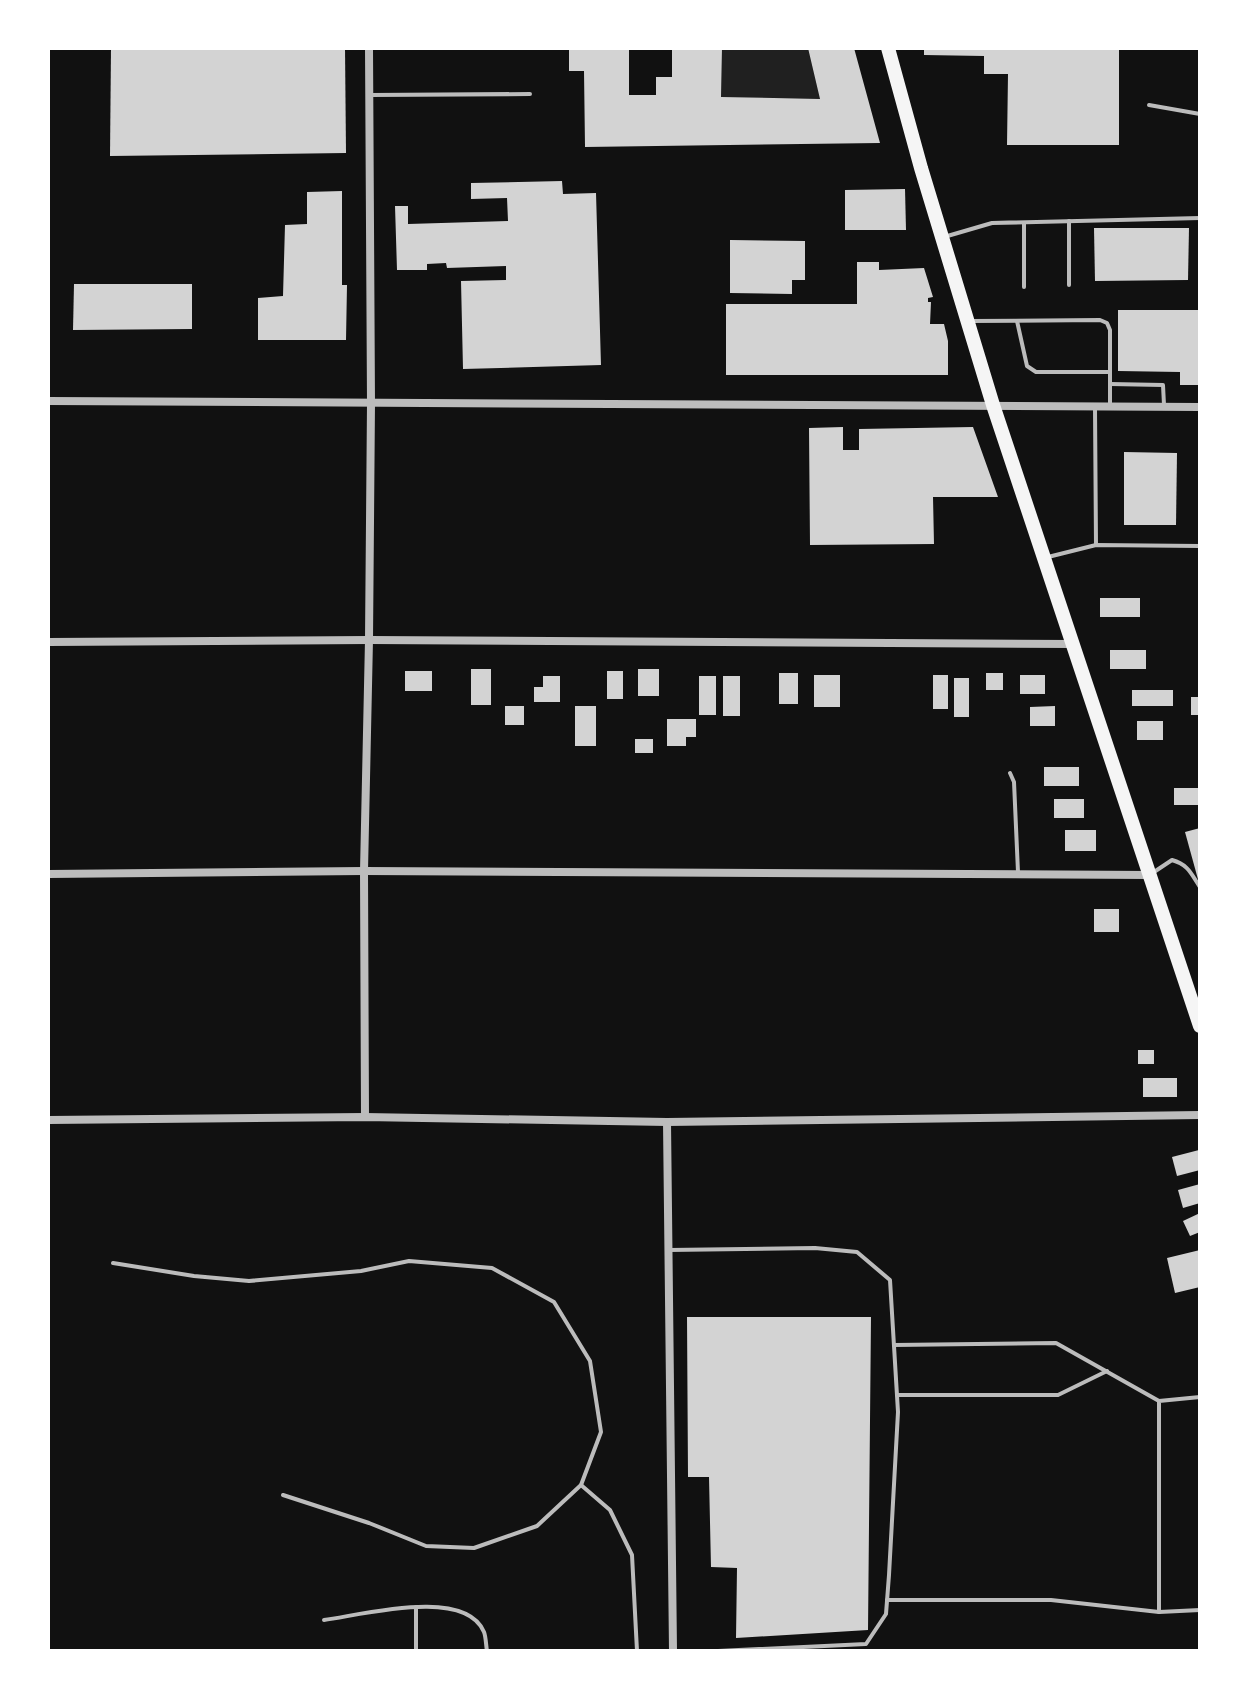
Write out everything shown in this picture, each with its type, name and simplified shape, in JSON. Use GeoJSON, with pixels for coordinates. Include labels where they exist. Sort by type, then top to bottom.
{"type":"FeatureCollection","features":[{"type":"Feature","properties":{"kind":"main road"},"geometry":{"type":"LineString","coordinates":[[888,48],[993,405],[1200,1026]]}},
{"type":"Feature","properties":{"kind":"street"},"geometry":{"type":"LineString","coordinates":[[365,1117],[364,871],[371,403],[369,48]]}},
{"type":"Feature","properties":{"kind":"street"},"geometry":{"type":"LineString","coordinates":[[48,401],[1200,407]]}},
{"type":"Feature","properties":{"kind":"street"},"geometry":{"type":"LineString","coordinates":[[48,642],[369,640],[1074,644]]}},
{"type":"Feature","properties":{"kind":"street"},"geometry":{"type":"LineString","coordinates":[[48,874],[364,871],[1149,875]]}},
{"type":"Feature","properties":{"kind":"street"},"geometry":{"type":"LineString","coordinates":[[48,1120],[365,1117],[667,1122],[1200,1115]]}},
{"type":"Feature","properties":{"kind":"street"},"geometry":{"type":"LineString","coordinates":[[667,1122],[673,1651]]}},
{"type":"Feature","properties":{"kind":"lane"},"geometry":{"type":"LineString","coordinates":[[370,95],[530,94]]}},
{"type":"Feature","properties":{"kind":"lane"},"geometry":{"type":"LineString","coordinates":[[1149,105],[1200,114]]}},
{"type":"Feature","properties":{"kind":"lane"},"geometry":{"type":"LineString","coordinates":[[942,238],[992,223],[1200,218]]}},
{"type":"Feature","properties":{"kind":"lane"},"geometry":{"type":"LineString","coordinates":[[1069,221],[1069,285]]}},
{"type":"Feature","properties":{"kind":"lane"},"geometry":{"type":"LineString","coordinates":[[1024,223],[1024,287]]}},
{"type":"Feature","properties":{"kind":"lane"},"geometry":{"type":"LineString","coordinates":[[967,321],[1100,320],[1107,323],[1110,330],[1110,406]]}},
{"type":"Feature","properties":{"kind":"lane"},"geometry":{"type":"LineString","coordinates":[[1017,321],[1027,366],[1031,370],[1110,372]]}},
{"type":"Feature","properties":{"kind":"lane"},"geometry":{"type":"LineString","coordinates":[[1110,384],[1163,385],[1164,407]]}},
{"type":"Feature","properties":{"kind":"lane"},"geometry":{"type":"LineString","coordinates":[[1095,406],[1096,545]]}},
{"type":"Feature","properties":{"kind":"lane"},"geometry":{"type":"LineString","coordinates":[[1045,558],[1096,545],[1200,546]]}},
{"type":"Feature","properties":{"kind":"lane"},"geometry":{"type":"LineString","coordinates":[[1010,773],[1014,782],[1019,874]]}},
{"type":"Feature","properties":{"kind":"lane"},"geometry":{"type":"LineString","coordinates":[[1149,875],[1172,860],[1190,869],[1200,887]]}},
{"type":"Feature","properties":{"kind":"lane"},"geometry":{"type":"LineString","coordinates":[[669,1250],[815,1248],[857,1252],[890,1280],[897,1395],[886,1614],[866,1644],[718,1651]]}},
{"type":"Feature","properties":{"kind":"lane"},"geometry":{"type":"LineString","coordinates":[[113,1263],[249,1281],[361,1271],[409,1261],[492,1268],[554,1302],[590,1361],[601,1432],[581,1485],[537,1526],[474,1548],[426,1546],[369,1523],[283,1495]]}},
{"type":"Feature","properties":{"kind":"lane"},"geometry":{"type":"LineString","coordinates":[[894,1345],[1056,1343],[1159,1401],[1200,1397]]}},
{"type":"Feature","properties":{"kind":"lane"},"geometry":{"type":"LineString","coordinates":[[897,1395],[1058,1395],[1107,1371]]}},
{"type":"Feature","properties":{"kind":"lane"},"geometry":{"type":"LineString","coordinates":[[1159,1401],[1159,1612]]}},
{"type":"Feature","properties":{"kind":"lane"},"geometry":{"type":"LineString","coordinates":[[581,1485],[610,1510],[632,1555],[637,1651]]}},
{"type":"Feature","properties":{"kind":"lane"},"geometry":{"type":"LineString","coordinates":[[887,1600],[1051,1600],[1159,1612],[1200,1610]]}},
{"type":"Feature","properties":{"kind":"lane"},"geometry":{"type":"LineString","coordinates":[[324,1620],[416,1607],[457,1609],[472,1617],[484,1632],[487,1651]]}},
{"type":"Feature","properties":{"kind":"lane"},"geometry":{"type":"LineString","coordinates":[[416,1607],[416,1651],[434,1651]]}},
{"type":"Feature","properties":{"kind":"shaded area"},"geometry":{"type":"Polygon","coordinates":[[[722,48],[808,48],[820,99],[721,97],[722,48]]]}},
{"type":"Feature","properties":{"kind":"building"},"geometry":{"type":"Polygon","coordinates":[[[111,48],[345,48],[346,153],[110,156],[111,48]]]}},
{"type":"Feature","properties":{"kind":"building"},"geometry":{"type":"Polygon","coordinates":[[[569,48],[629,48],[629,95],[656,95],[656,77],[672,77],[672,48],[722,48],[721,97],[820,99],[808,48],[854,48],[880,143],[585,147],[584,71],[569,71],[569,48]]]}},
{"type":"Feature","properties":{"kind":"building"},"geometry":{"type":"Polygon","coordinates":[[[924,48],[1119,48],[1119,145],[1007,145],[1008,74],[984,74],[984,56],[924,55],[924,48]]]}},
{"type":"Feature","properties":{"kind":"building"},"geometry":{"type":"Polygon","coordinates":[[[562,181],[563,194],[596,193],[601,365],[463,369],[461,281],[506,280],[506,266],[447,268],[446,263],[427,264],[427,270],[397,270],[395,206],[408,206],[408,224],[508,221],[507,198],[471,199],[471,183],[562,181]]]}},
{"type":"Feature","properties":{"kind":"building"},"geometry":{"type":"Polygon","coordinates":[[[905,189],[906,230],[845,230],[845,190],[905,189]]]}},
{"type":"Feature","properties":{"kind":"building"},"geometry":{"type":"Polygon","coordinates":[[[342,191],[342,285],[347,285],[346,340],[258,340],[258,298],[283,296],[285,225],[307,224],[307,192],[342,191]]]}},
{"type":"Feature","properties":{"kind":"building"},"geometry":{"type":"Polygon","coordinates":[[[1094,228],[1189,228],[1188,280],[1095,281],[1094,228]]]}},
{"type":"Feature","properties":{"kind":"building"},"geometry":{"type":"Polygon","coordinates":[[[730,240],[805,241],[805,280],[792,280],[792,294],[730,293],[730,240]]]}},
{"type":"Feature","properties":{"kind":"building"},"geometry":{"type":"Polygon","coordinates":[[[857,262],[879,262],[879,270],[924,268],[933,297],[928,298],[931,302],[930,324],[944,324],[948,341],[948,375],[726,375],[726,304],[857,304],[857,262]]]}},
{"type":"Feature","properties":{"kind":"building"},"geometry":{"type":"Polygon","coordinates":[[[74,284],[192,284],[192,329],[73,330],[74,284]]]}},
{"type":"Feature","properties":{"kind":"building"},"geometry":{"type":"Polygon","coordinates":[[[1118,310],[1200,310],[1200,385],[1180,385],[1180,372],[1118,371],[1118,310]]]}},
{"type":"Feature","properties":{"kind":"building"},"geometry":{"type":"Polygon","coordinates":[[[843,427],[843,450],[859,450],[859,429],[973,427],[998,497],[933,497],[934,544],[810,545],[809,428],[843,427]]]}},
{"type":"Feature","properties":{"kind":"building"},"geometry":{"type":"Polygon","coordinates":[[[1124,452],[1177,453],[1176,525],[1124,525],[1124,452]]]}},
{"type":"Feature","properties":{"kind":"building"},"geometry":{"type":"Polygon","coordinates":[[[1100,598],[1140,598],[1140,617],[1100,617],[1100,598]]]}},
{"type":"Feature","properties":{"kind":"building"},"geometry":{"type":"Polygon","coordinates":[[[1110,650],[1146,650],[1146,669],[1110,669],[1110,650]]]}},
{"type":"Feature","properties":{"kind":"building"},"geometry":{"type":"Polygon","coordinates":[[[471,669],[491,669],[491,705],[471,705],[471,669]]]}},
{"type":"Feature","properties":{"kind":"building"},"geometry":{"type":"Polygon","coordinates":[[[638,669],[659,669],[659,696],[638,696],[638,669]]]}},
{"type":"Feature","properties":{"kind":"building"},"geometry":{"type":"Polygon","coordinates":[[[405,671],[432,671],[432,691],[405,691],[405,671]]]}},
{"type":"Feature","properties":{"kind":"building"},"geometry":{"type":"Polygon","coordinates":[[[607,671],[623,671],[623,699],[607,699],[607,671]]]}},
{"type":"Feature","properties":{"kind":"building"},"geometry":{"type":"Polygon","coordinates":[[[779,673],[798,673],[798,704],[779,704],[779,673]]]}},
{"type":"Feature","properties":{"kind":"building"},"geometry":{"type":"Polygon","coordinates":[[[986,673],[1003,673],[1003,690],[986,690],[986,673]]]}},
{"type":"Feature","properties":{"kind":"building"},"geometry":{"type":"Polygon","coordinates":[[[814,675],[840,675],[840,707],[814,707],[814,675]]]}},
{"type":"Feature","properties":{"kind":"building"},"geometry":{"type":"Polygon","coordinates":[[[933,675],[948,675],[948,709],[933,709],[933,675]]]}},
{"type":"Feature","properties":{"kind":"building"},"geometry":{"type":"Polygon","coordinates":[[[1020,675],[1045,675],[1045,694],[1020,694],[1020,675]]]}},
{"type":"Feature","properties":{"kind":"building"},"geometry":{"type":"Polygon","coordinates":[[[543,676],[560,676],[560,702],[534,702],[534,687],[543,687],[543,676]]]}},
{"type":"Feature","properties":{"kind":"building"},"geometry":{"type":"Polygon","coordinates":[[[699,676],[716,676],[716,715],[699,715],[699,676]]]}},
{"type":"Feature","properties":{"kind":"building"},"geometry":{"type":"Polygon","coordinates":[[[723,676],[740,676],[740,716],[723,716],[723,676]]]}},
{"type":"Feature","properties":{"kind":"building"},"geometry":{"type":"Polygon","coordinates":[[[954,678],[969,678],[969,717],[954,717],[954,678]]]}},
{"type":"Feature","properties":{"kind":"building"},"geometry":{"type":"Polygon","coordinates":[[[1132,690],[1173,690],[1173,706],[1132,706],[1132,690]]]}},
{"type":"Feature","properties":{"kind":"building"},"geometry":{"type":"Polygon","coordinates":[[[1191,697],[1200,697],[1200,715],[1191,715],[1191,697]]]}},
{"type":"Feature","properties":{"kind":"building"},"geometry":{"type":"Polygon","coordinates":[[[505,706],[524,706],[524,725],[505,725],[505,706]]]}},
{"type":"Feature","properties":{"kind":"building"},"geometry":{"type":"Polygon","coordinates":[[[575,706],[596,706],[596,746],[575,746],[575,706]]]}},
{"type":"Feature","properties":{"kind":"building"},"geometry":{"type":"Polygon","coordinates":[[[1055,706],[1055,726],[1030,726],[1030,707],[1055,706]]]}},
{"type":"Feature","properties":{"kind":"building"},"geometry":{"type":"Polygon","coordinates":[[[667,719],[696,719],[696,737],[686,737],[686,746],[667,746],[667,719]]]}},
{"type":"Feature","properties":{"kind":"building"},"geometry":{"type":"Polygon","coordinates":[[[1137,721],[1163,721],[1163,740],[1137,740],[1137,721]]]}},
{"type":"Feature","properties":{"kind":"building"},"geometry":{"type":"Polygon","coordinates":[[[635,739],[653,739],[653,753],[635,753],[635,739]]]}},
{"type":"Feature","properties":{"kind":"building"},"geometry":{"type":"Polygon","coordinates":[[[1044,767],[1079,767],[1079,786],[1044,786],[1044,767]]]}},
{"type":"Feature","properties":{"kind":"building"},"geometry":{"type":"Polygon","coordinates":[[[1174,788],[1200,788],[1200,805],[1174,805],[1174,788]]]}},
{"type":"Feature","properties":{"kind":"building"},"geometry":{"type":"Polygon","coordinates":[[[1054,799],[1084,799],[1084,818],[1054,818],[1054,799]]]}},
{"type":"Feature","properties":{"kind":"building"},"geometry":{"type":"Polygon","coordinates":[[[1200,828],[1200,883],[1199,883],[1185,832],[1200,828]]]}},
{"type":"Feature","properties":{"kind":"building"},"geometry":{"type":"Polygon","coordinates":[[[1065,830],[1096,830],[1096,851],[1065,851],[1065,830]]]}},
{"type":"Feature","properties":{"kind":"building"},"geometry":{"type":"Polygon","coordinates":[[[1094,909],[1119,909],[1119,932],[1094,932],[1094,909]]]}},
{"type":"Feature","properties":{"kind":"building"},"geometry":{"type":"Polygon","coordinates":[[[1138,1050],[1154,1050],[1154,1064],[1138,1064],[1138,1050]]]}},
{"type":"Feature","properties":{"kind":"building"},"geometry":{"type":"Polygon","coordinates":[[[1143,1078],[1177,1078],[1177,1097],[1143,1097],[1143,1078]]]}},
{"type":"Feature","properties":{"kind":"building"},"geometry":{"type":"Polygon","coordinates":[[[1199,1150],[1200,1170],[1177,1176],[1172,1157],[1199,1150]]]}},
{"type":"Feature","properties":{"kind":"building"},"geometry":{"type":"Polygon","coordinates":[[[1200,1184],[1200,1203],[1183,1208],[1178,1190],[1200,1184]]]}},
{"type":"Feature","properties":{"kind":"building"},"geometry":{"type":"Polygon","coordinates":[[[1200,1213],[1200,1232],[1190,1236],[1183,1221],[1200,1213]]]}},
{"type":"Feature","properties":{"kind":"building"},"geometry":{"type":"Polygon","coordinates":[[[1200,1250],[1200,1287],[1175,1293],[1167,1258],[1200,1250]]]}},
{"type":"Feature","properties":{"kind":"building"},"geometry":{"type":"Polygon","coordinates":[[[687,1317],[871,1317],[868,1630],[736,1638],[737,1568],[711,1567],[709,1477],[688,1477],[687,1317]]]}}]}
